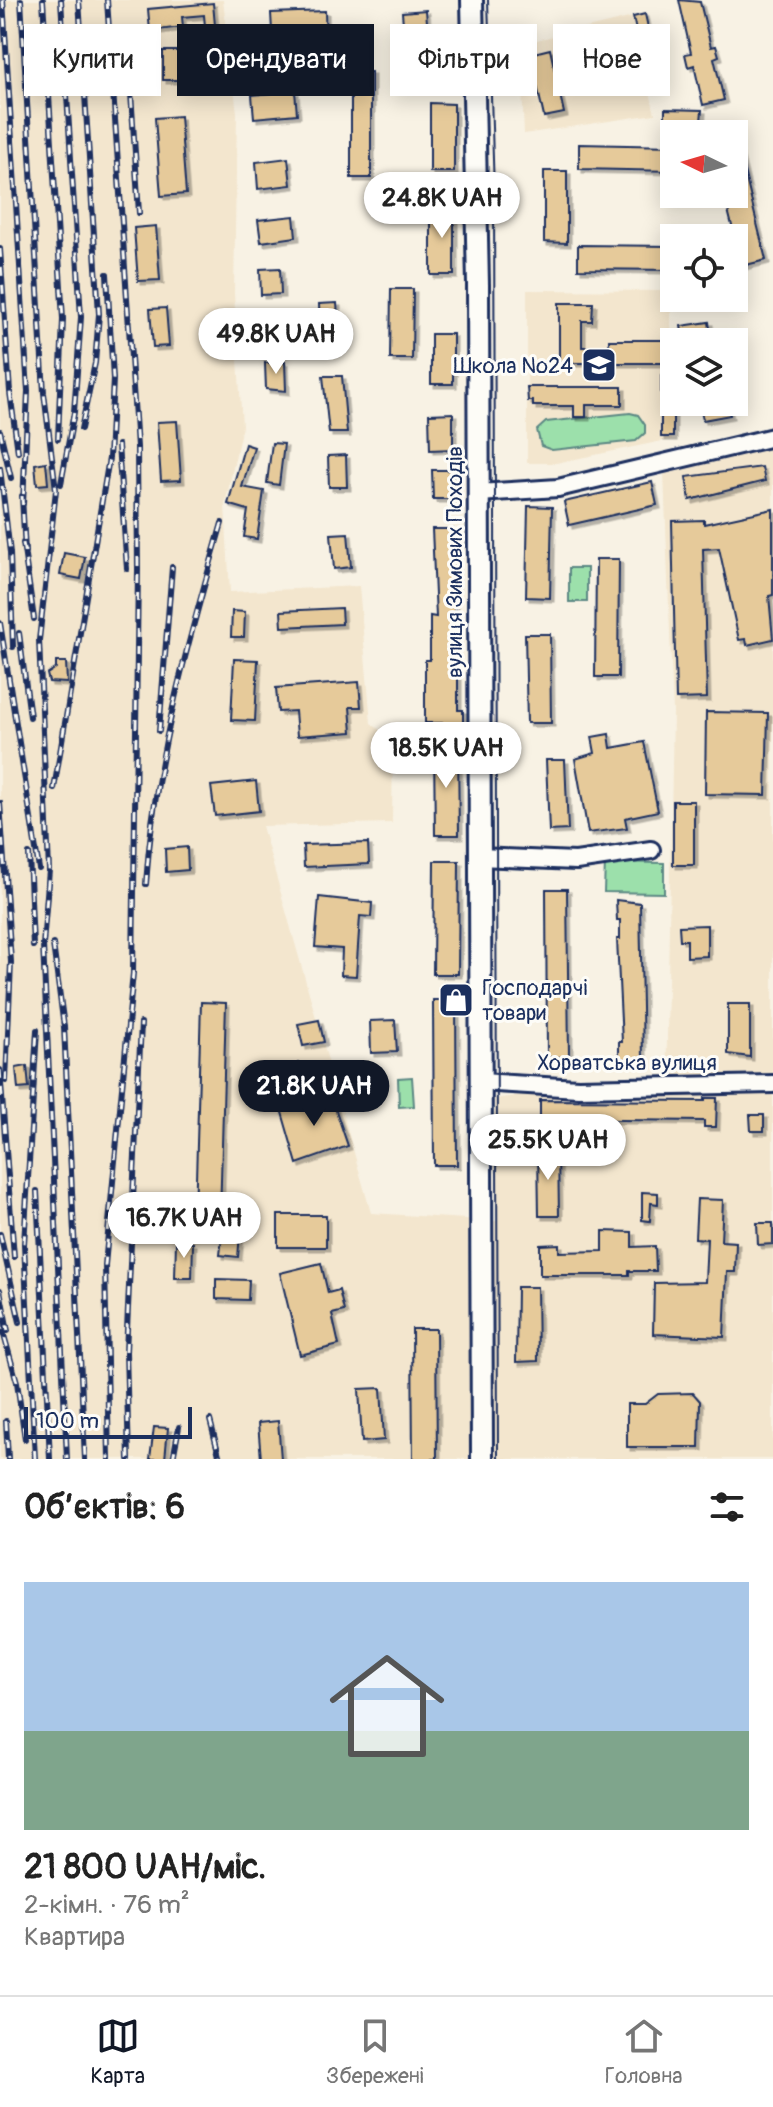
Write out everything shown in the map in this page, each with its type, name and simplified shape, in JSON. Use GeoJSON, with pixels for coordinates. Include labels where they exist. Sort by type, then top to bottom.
{"type":"FeatureCollection","features":[{"type":"Feature","properties":{"kind":"main road","name":"вулиця Зимових Походів"},"geometry":{"type":"LineString","coordinates":[[472,0],[477,189],[482,1459]]}},
{"type":"Feature","properties":{"kind":"street"},"geometry":{"type":"LineString","coordinates":[[478,493],[558,488],[773,437]]}},
{"type":"Feature","properties":{"kind":"street"},"geometry":{"type":"LineString","coordinates":[[479,857],[576,861],[651,850]]}},
{"type":"Feature","properties":{"kind":"street","name":"Хорватська вулиця"},"geometry":{"type":"LineString","coordinates":[[480,1082],[578,1088],[773,1084]]}},
{"type":"Feature","properties":{"kind":"shaded area"},"geometry":{"type":"Polygon","coordinates":[[[0,0],[223,0],[226,24],[177,24],[177,96],[235,96],[237,113],[234,293],[242,426],[225,505],[230,592],[359,586],[371,723],[393,741],[392,823],[262,826],[371,1213],[497,1221],[494,1099],[544,1092],[666,1092],[673,712],[664,473],[773,448],[773,1459],[0,1459],[0,0]]]}},
{"type":"Feature","properties":{"kind":"shaded area"},"geometry":{"type":"Polygon","coordinates":[[[633,17],[635,24],[604,24],[633,17]]]}},
{"type":"Feature","properties":{"kind":"shaded area"},"geometry":{"type":"Polygon","coordinates":[[[553,36],[553,96],[651,96],[655,114],[524,134],[522,96],[537,96],[537,40],[553,36]]]}},
{"type":"Feature","properties":{"kind":"shaded area","name":"Школа №24"},"geometry":{"type":"Polygon","coordinates":[[[527,290],[660,291],[660,312],[671,312],[671,328],[660,328],[660,416],[672,416],[672,439],[556,463],[527,463],[527,290]]]}},
{"type":"Feature","properties":{"kind":"green space"},"geometry":{"type":"Polygon","coordinates":[[[630,413],[638,415],[645,425],[645,433],[636,441],[552,450],[541,446],[537,430],[546,422],[630,413]]]}},
{"type":"Feature","properties":{"kind":"green space"},"geometry":{"type":"Polygon","coordinates":[[[569,568],[587,568],[587,602],[569,602],[569,568]]]}},
{"type":"Feature","properties":{"kind":"green space"},"geometry":{"type":"Polygon","coordinates":[[[605,862],[664,863],[664,893],[604,892],[605,862]]]}},
{"type":"Feature","properties":{"kind":"green space"},"geometry":{"type":"Polygon","coordinates":[[[412,1077],[414,1106],[399,1107],[398,1078],[412,1077]]]}},
{"type":"Feature","properties":{"kind":"building"},"geometry":{"type":"Polygon","coordinates":[[[679,0],[700,2],[711,47],[716,46],[719,56],[714,58],[724,100],[703,105],[694,65],[688,67],[685,54],[691,53],[679,0]]]}},
{"type":"Feature","properties":{"kind":"building"},"geometry":{"type":"Polygon","coordinates":[[[213,3],[215,24],[205,24],[204,15],[182,17],[183,24],[177,24],[177,28],[161,30],[161,24],[149,24],[148,9],[213,3]]]}},
{"type":"Feature","properties":{"kind":"building"},"geometry":{"type":"Polygon","coordinates":[[[426,10],[427,24],[403,24],[402,12],[426,10]]]}},
{"type":"Feature","properties":{"kind":"building"},"geometry":{"type":"Polygon","coordinates":[[[325,11],[325,24],[272,24],[271,13],[325,11]]]}},
{"type":"Feature","properties":{"kind":"building"},"geometry":{"type":"Polygon","coordinates":[[[645,14],[647,24],[635,24],[633,17],[645,14]]]}},
{"type":"Feature","properties":{"kind":"building"},"geometry":{"type":"Polygon","coordinates":[[[550,49],[553,96],[560,96],[564,113],[544,117],[537,86],[537,52],[550,49]]]}},
{"type":"Feature","properties":{"kind":"building"},"geometry":{"type":"Polygon","coordinates":[[[163,51],[177,51],[177,80],[163,80],[163,51]]]}},
{"type":"Feature","properties":{"kind":"building"},"geometry":{"type":"Polygon","coordinates":[[[252,96],[295,96],[297,114],[254,118],[252,96]]]}},
{"type":"Feature","properties":{"kind":"building"},"geometry":{"type":"Polygon","coordinates":[[[351,96],[371,96],[371,178],[351,178],[351,96]]]}},
{"type":"Feature","properties":{"kind":"building"},"geometry":{"type":"Polygon","coordinates":[[[430,103],[454,104],[454,172],[430,172],[430,103]]]}},
{"type":"Feature","properties":{"kind":"building"},"geometry":{"type":"Polygon","coordinates":[[[665,109],[702,110],[701,120],[665,120],[665,109]]]}},
{"type":"Feature","properties":{"kind":"building"},"geometry":{"type":"Polygon","coordinates":[[[180,116],[186,194],[161,196],[155,118],[180,116]]]}},
{"type":"Feature","properties":{"kind":"building"},"geometry":{"type":"Polygon","coordinates":[[[579,144],[660,146],[660,171],[579,169],[579,144]]]}},
{"type":"Feature","properties":{"kind":"building"},"geometry":{"type":"Polygon","coordinates":[[[288,158],[291,185],[258,189],[256,162],[288,158]]]}},
{"type":"Feature","properties":{"kind":"building"},"geometry":{"type":"Polygon","coordinates":[[[544,171],[567,171],[567,243],[544,242],[544,171]]]}},
{"type":"Feature","properties":{"kind":"building"},"geometry":{"type":"Polygon","coordinates":[[[748,187],[766,260],[748,264],[748,224],[732,224],[728,208],[748,208],[748,187]]]}},
{"type":"Feature","properties":{"kind":"building"},"geometry":{"type":"Polygon","coordinates":[[[431,206],[454,206],[454,275],[431,275],[431,206]]]}},
{"type":"Feature","properties":{"kind":"building"},"geometry":{"type":"Polygon","coordinates":[[[294,216],[296,237],[261,242],[258,220],[294,216]]]}},
{"type":"Feature","properties":{"kind":"building"},"geometry":{"type":"Polygon","coordinates":[[[156,226],[160,280],[138,281],[134,228],[156,226]]]}},
{"type":"Feature","properties":{"kind":"building"},"geometry":{"type":"Polygon","coordinates":[[[578,245],[660,246],[660,270],[578,269],[578,245]]]}},
{"type":"Feature","properties":{"kind":"building"},"geometry":{"type":"Polygon","coordinates":[[[280,268],[281,294],[261,295],[260,269],[280,268]]]}},
{"type":"Feature","properties":{"kind":"building"},"geometry":{"type":"Polygon","coordinates":[[[391,289],[413,289],[412,359],[390,359],[391,289]]]}},
{"type":"Feature","properties":{"kind":"building"},"geometry":{"type":"Polygon","coordinates":[[[337,303],[339,328],[320,329],[319,304],[337,303]]]}},
{"type":"Feature","properties":{"kind":"building"},"geometry":{"type":"Polygon","coordinates":[[[559,303],[593,303],[592,321],[582,321],[582,347],[609,347],[609,340],[660,340],[660,363],[559,363],[559,303]]]}},
{"type":"Feature","properties":{"kind":"building"},"geometry":{"type":"Polygon","coordinates":[[[166,308],[169,346],[153,347],[150,309],[166,308]]]}},
{"type":"Feature","properties":{"kind":"building"},"geometry":{"type":"Polygon","coordinates":[[[282,315],[283,336],[265,338],[263,317],[282,315]]]}},
{"type":"Feature","properties":{"kind":"building"},"geometry":{"type":"Polygon","coordinates":[[[709,322],[710,328],[681,328],[709,322]]]}},
{"type":"Feature","properties":{"kind":"building"},"geometry":{"type":"Polygon","coordinates":[[[431,334],[453,334],[453,384],[431,384],[431,334]]]}},
{"type":"Feature","properties":{"kind":"building"},"geometry":{"type":"Polygon","coordinates":[[[285,362],[286,391],[266,389],[265,363],[285,362]]]}},
{"type":"Feature","properties":{"kind":"building"},"geometry":{"type":"Polygon","coordinates":[[[323,376],[342,376],[347,433],[329,433],[323,376]]]}},
{"type":"Feature","properties":{"kind":"building"},"geometry":{"type":"Polygon","coordinates":[[[527,387],[622,387],[622,405],[586,405],[586,417],[574,417],[574,406],[533,406],[533,401],[528,401],[527,387]]]}},
{"type":"Feature","properties":{"kind":"building"},"geometry":{"type":"Polygon","coordinates":[[[453,413],[453,449],[430,450],[429,414],[453,413]]]}},
{"type":"Feature","properties":{"kind":"building"},"geometry":{"type":"Polygon","coordinates":[[[661,416],[673,416],[673,437],[661,437],[661,416]]]}},
{"type":"Feature","properties":{"kind":"building"},"geometry":{"type":"Polygon","coordinates":[[[702,416],[725,416],[703,420],[702,416]]]}},
{"type":"Feature","properties":{"kind":"building"},"geometry":{"type":"Polygon","coordinates":[[[177,421],[181,480],[161,481],[157,422],[177,421]]]}},
{"type":"Feature","properties":{"kind":"building"},"geometry":{"type":"Polygon","coordinates":[[[272,443],[284,444],[279,485],[267,483],[272,443]]]}},
{"type":"Feature","properties":{"kind":"building"},"geometry":{"type":"Polygon","coordinates":[[[245,444],[254,447],[242,487],[264,491],[257,539],[244,537],[248,510],[228,504],[245,444]]]}},
{"type":"Feature","properties":{"kind":"building"},"geometry":{"type":"Polygon","coordinates":[[[346,455],[347,487],[329,487],[328,456],[346,455]]]}},
{"type":"Feature","properties":{"kind":"building"},"geometry":{"type":"Polygon","coordinates":[[[46,462],[48,484],[37,485],[35,464],[46,462]]]}},
{"type":"Feature","properties":{"kind":"building"},"geometry":{"type":"Polygon","coordinates":[[[762,467],[765,481],[690,500],[686,477],[762,467]]]}},
{"type":"Feature","properties":{"kind":"building"},"geometry":{"type":"Polygon","coordinates":[[[432,470],[453,470],[453,499],[433,499],[432,470]]]}},
{"type":"Feature","properties":{"kind":"building"},"geometry":{"type":"Polygon","coordinates":[[[652,482],[657,505],[569,525],[564,502],[652,482]]]}},
{"type":"Feature","properties":{"kind":"building"},"geometry":{"type":"Polygon","coordinates":[[[528,506],[552,507],[550,598],[526,597],[528,506]]]}},
{"type":"Feature","properties":{"kind":"building"},"geometry":{"type":"Polygon","coordinates":[[[773,509],[773,595],[769,596],[773,639],[747,645],[746,639],[739,640],[719,548],[703,549],[707,698],[676,699],[672,521],[704,520],[704,524],[773,509]]]}},
{"type":"Feature","properties":{"kind":"building"},"geometry":{"type":"Polygon","coordinates":[[[432,529],[453,529],[456,574],[452,677],[458,677],[458,710],[463,710],[463,723],[425,723],[425,660],[430,660],[430,616],[436,617],[432,529]]]}},
{"type":"Feature","properties":{"kind":"building"},"geometry":{"type":"Polygon","coordinates":[[[348,533],[351,567],[334,569],[331,534],[348,533]]]}},
{"type":"Feature","properties":{"kind":"building"},"geometry":{"type":"Polygon","coordinates":[[[64,553],[85,557],[81,579],[60,575],[64,553]]]}},
{"type":"Feature","properties":{"kind":"building"},"geometry":{"type":"Polygon","coordinates":[[[596,559],[619,559],[618,677],[595,677],[596,559]]]}},
{"type":"Feature","properties":{"kind":"building"},"geometry":{"type":"Polygon","coordinates":[[[341,608],[342,624],[282,627],[281,611],[341,608]]]}},
{"type":"Feature","properties":{"kind":"building"},"geometry":{"type":"Polygon","coordinates":[[[232,611],[245,612],[244,637],[231,637],[232,611]]]}},
{"type":"Feature","properties":{"kind":"building"},"geometry":{"type":"Polygon","coordinates":[[[525,634],[550,634],[551,723],[527,723],[525,634]]]}},
{"type":"Feature","properties":{"kind":"building"},"geometry":{"type":"Polygon","coordinates":[[[234,659],[258,660],[255,721],[231,720],[234,659]]]}},
{"type":"Feature","properties":{"kind":"building"},"geometry":{"type":"Polygon","coordinates":[[[56,662],[66,662],[67,683],[49,682],[47,674],[56,668],[56,662]]]}},
{"type":"Feature","properties":{"kind":"building"},"geometry":{"type":"Polygon","coordinates":[[[359,682],[361,707],[350,707],[352,732],[297,736],[295,711],[278,712],[276,688],[359,682]]]}},
{"type":"Feature","properties":{"kind":"building"},"geometry":{"type":"Polygon","coordinates":[[[706,712],[768,713],[766,795],[705,794],[706,712]]]}},
{"type":"Feature","properties":{"kind":"building"},"geometry":{"type":"Polygon","coordinates":[[[609,734],[611,748],[644,742],[658,811],[625,818],[627,828],[588,833],[575,759],[595,753],[592,737],[609,734]]]}},
{"type":"Feature","properties":{"kind":"building"},"geometry":{"type":"Polygon","coordinates":[[[434,746],[458,746],[459,835],[435,835],[434,746]]]}},
{"type":"Feature","properties":{"kind":"building"},"geometry":{"type":"Polygon","coordinates":[[[546,760],[565,760],[568,830],[549,831],[546,760]]]}},
{"type":"Feature","properties":{"kind":"building"},"geometry":{"type":"Polygon","coordinates":[[[256,781],[259,811],[215,816],[211,786],[256,781]]]}},
{"type":"Feature","properties":{"kind":"building"},"geometry":{"type":"Polygon","coordinates":[[[673,801],[694,801],[694,865],[673,865],[673,801]]]}},
{"type":"Feature","properties":{"kind":"building"},"geometry":{"type":"Polygon","coordinates":[[[368,843],[369,864],[304,867],[303,845],[368,843]]]}},
{"type":"Feature","properties":{"kind":"building"},"geometry":{"type":"Polygon","coordinates":[[[187,847],[188,870],[166,872],[165,849],[187,847]]]}},
{"type":"Feature","properties":{"kind":"building"},"geometry":{"type":"Polygon","coordinates":[[[434,861],[459,861],[458,974],[433,974],[434,861]]]}},
{"type":"Feature","properties":{"kind":"building"},"geometry":{"type":"Polygon","coordinates":[[[546,889],[567,889],[569,1057],[547,1057],[546,889]]]}},
{"type":"Feature","properties":{"kind":"building"},"geometry":{"type":"Polygon","coordinates":[[[319,897],[372,903],[371,917],[360,916],[356,976],[341,975],[342,949],[315,947],[319,897]]]}},
{"type":"Feature","properties":{"kind":"building"},"geometry":{"type":"Polygon","coordinates":[[[616,900],[640,903],[643,1059],[619,1059],[619,1042],[622,1042],[617,939],[620,939],[620,920],[617,920],[616,900]]]}},
{"type":"Feature","properties":{"kind":"building"},"geometry":{"type":"Polygon","coordinates":[[[707,925],[707,956],[687,957],[687,940],[680,940],[679,926],[707,925]]]}},
{"type":"Feature","properties":{"kind":"building"},"geometry":{"type":"Polygon","coordinates":[[[433,1000],[456,1000],[457,1165],[434,1165],[433,1000]]]}},
{"type":"Feature","properties":{"kind":"building"},"geometry":{"type":"Polygon","coordinates":[[[201,1002],[226,1003],[220,1216],[195,1215],[201,1002]]]}},
{"type":"Feature","properties":{"kind":"building"},"geometry":{"type":"Polygon","coordinates":[[[728,1004],[750,1004],[750,1057],[728,1054],[728,1004]]]}},
{"type":"Feature","properties":{"kind":"building"},"geometry":{"type":"Polygon","coordinates":[[[319,1020],[324,1042],[303,1046],[298,1024],[319,1020]]]}},
{"type":"Feature","properties":{"kind":"building"},"geometry":{"type":"Polygon","coordinates":[[[395,1020],[397,1052],[371,1053],[370,1021],[395,1020]]]}},
{"type":"Feature","properties":{"kind":"building"},"geometry":{"type":"Polygon","coordinates":[[[298,1063],[319,1064],[318,1086],[297,1084],[298,1063]]]}},
{"type":"Feature","properties":{"kind":"building"},"geometry":{"type":"Polygon","coordinates":[[[27,1066],[29,1088],[18,1089],[16,1068],[27,1066]]]}},
{"type":"Feature","properties":{"kind":"building"},"geometry":{"type":"Polygon","coordinates":[[[330,1093],[348,1146],[297,1164],[281,1109],[330,1093]]]}},
{"type":"Feature","properties":{"kind":"building"},"geometry":{"type":"Polygon","coordinates":[[[705,1098],[717,1098],[716,1127],[704,1127],[704,1121],[540,1119],[540,1100],[705,1101],[705,1098]]]}},
{"type":"Feature","properties":{"kind":"building"},"geometry":{"type":"Polygon","coordinates":[[[750,1115],[764,1115],[764,1131],[751,1131],[750,1115]]]}},
{"type":"Feature","properties":{"kind":"building"},"geometry":{"type":"Polygon","coordinates":[[[538,1148],[558,1148],[559,1216],[539,1216],[538,1148]]]}},
{"type":"Feature","properties":{"kind":"building"},"geometry":{"type":"Polygon","coordinates":[[[642,1192],[658,1193],[658,1204],[651,1203],[650,1221],[642,1220],[642,1192]]]}},
{"type":"Feature","properties":{"kind":"building"},"geometry":{"type":"Polygon","coordinates":[[[697,1199],[723,1200],[721,1241],[736,1242],[735,1272],[727,1272],[724,1337],[653,1334],[654,1283],[705,1282],[707,1239],[695,1238],[697,1199]]]}},
{"type":"Feature","properties":{"kind":"building"},"geometry":{"type":"Polygon","coordinates":[[[278,1215],[326,1215],[326,1247],[278,1247],[278,1215]]]}},
{"type":"Feature","properties":{"kind":"building"},"geometry":{"type":"Polygon","coordinates":[[[224,1220],[241,1222],[238,1257],[220,1255],[224,1220]]]}},
{"type":"Feature","properties":{"kind":"building"},"geometry":{"type":"Polygon","coordinates":[[[757,1223],[773,1223],[773,1244],[758,1245],[757,1223]]]}},
{"type":"Feature","properties":{"kind":"building"},"geometry":{"type":"Polygon","coordinates":[[[603,1231],[632,1232],[632,1247],[655,1246],[656,1271],[629,1271],[629,1275],[540,1275],[540,1245],[559,1244],[559,1252],[603,1251],[603,1231]]]}},
{"type":"Feature","properties":{"kind":"building"},"geometry":{"type":"Polygon","coordinates":[[[176,1242],[193,1243],[192,1278],[175,1278],[176,1242]]]}},
{"type":"Feature","properties":{"kind":"building"},"geometry":{"type":"Polygon","coordinates":[[[321,1263],[328,1293],[339,1290],[344,1311],[332,1314],[339,1345],[300,1355],[280,1273],[321,1263]]]}},
{"type":"Feature","properties":{"kind":"building"},"geometry":{"type":"Polygon","coordinates":[[[216,1279],[249,1280],[248,1300],[216,1299],[216,1279]]]}},
{"type":"Feature","properties":{"kind":"building"},"geometry":{"type":"Polygon","coordinates":[[[517,1287],[537,1287],[538,1361],[516,1362],[517,1287]]]}},
{"type":"Feature","properties":{"kind":"building"},"geometry":{"type":"Polygon","coordinates":[[[412,1329],[436,1329],[437,1459],[413,1459],[412,1329]]]}},
{"type":"Feature","properties":{"kind":"building"},"geometry":{"type":"Polygon","coordinates":[[[381,1388],[384,1440],[362,1442],[359,1389],[381,1388]]]}},
{"type":"Feature","properties":{"kind":"building"},"geometry":{"type":"Polygon","coordinates":[[[693,1393],[700,1401],[699,1447],[627,1447],[627,1404],[645,1404],[658,1394],[693,1393]]]}},
{"type":"Feature","properties":{"kind":"building"},"geometry":{"type":"Polygon","coordinates":[[[278,1421],[281,1459],[261,1459],[258,1423],[278,1421]]]}},
{"type":"Feature","properties":{"kind":"building"},"geometry":{"type":"Polygon","coordinates":[[[154,1427],[168,1428],[165,1459],[150,1459],[154,1427]]]}},
{"type":"Feature","properties":{"kind":"tram line"},"geometry":{"type":"LineString","coordinates":[[488,0],[494,191],[498,1459]]}},
{"type":"Feature","properties":{"kind":"railway"},"geometry":{"type":"LineString","coordinates":[[3,0],[28,391],[23,504]]}},
{"type":"Feature","properties":{"kind":"railway"},"geometry":{"type":"LineString","coordinates":[[21,0],[44,393],[56,490],[39,640],[49,870],[43,945],[67,1459]]}},
{"type":"Feature","properties":{"kind":"railway"},"geometry":{"type":"LineString","coordinates":[[43,0],[63,319],[58,439]]}},
{"type":"Feature","properties":{"kind":"railway"},"geometry":{"type":"LineString","coordinates":[[61,0],[81,317],[74,412],[61,484]]}},
{"type":"Feature","properties":{"kind":"railway"},"geometry":{"type":"LineString","coordinates":[[79,0],[99,314],[95,363],[81,429]]}},
{"type":"Feature","properties":{"kind":"railway"},"geometry":{"type":"LineString","coordinates":[[107,0],[137,447],[138,569],[133,973],[105,1265],[109,1459]]}},
{"type":"Feature","properties":{"kind":"railway"},"geometry":{"type":"LineString","coordinates":[[131,96],[139,213]]}},
{"type":"Feature","properties":{"kind":"railway"},"geometry":{"type":"LineString","coordinates":[[0,249],[10,392],[18,452]]}},
{"type":"Feature","properties":{"kind":"railway"},"geometry":{"type":"LineString","coordinates":[[54,789],[109,458],[113,379],[107,274]]}},
{"type":"Feature","properties":{"kind":"railway"},"geometry":{"type":"LineString","coordinates":[[0,431],[11,478]]}},
{"type":"Feature","properties":{"kind":"railway"},"geometry":{"type":"LineString","coordinates":[[118,445],[127,569]]}},
{"type":"Feature","properties":{"kind":"railway"},"geometry":{"type":"LineString","coordinates":[[0,468],[10,553],[13,647]]}},
{"type":"Feature","properties":{"kind":"railway"},"geometry":{"type":"LineString","coordinates":[[22,496],[25,552]]}},
{"type":"Feature","properties":{"kind":"railway"},"geometry":{"type":"LineString","coordinates":[[146,884],[156,792],[174,702],[222,523]]}},
{"type":"Feature","properties":{"kind":"railway"},"geometry":{"type":"LineString","coordinates":[[23,543],[34,619]]}},
{"type":"Feature","properties":{"kind":"railway"},"geometry":{"type":"LineString","coordinates":[[159,731],[172,567]]}},
{"type":"Feature","properties":{"kind":"railway"},"geometry":{"type":"LineString","coordinates":[[0,623],[39,869]]}},
{"type":"Feature","properties":{"kind":"railway"},"geometry":{"type":"LineString","coordinates":[[19,633],[30,717]]}},
{"type":"Feature","properties":{"kind":"railway"},"geometry":{"type":"LineString","coordinates":[[0,803],[11,962],[6,1081]]}},
{"type":"Feature","properties":{"kind":"railway"},"geometry":{"type":"LineString","coordinates":[[29,854],[33,946]]}},
{"type":"Feature","properties":{"kind":"railway"},"geometry":{"type":"LineString","coordinates":[[53,944],[64,1027],[85,1459]]}},
{"type":"Feature","properties":{"kind":"railway"},"geometry":{"type":"LineString","coordinates":[[129,1459],[126,1352],[141,1023]]}},
{"type":"Feature","properties":{"kind":"railway"},"geometry":{"type":"LineString","coordinates":[[35,1459],[24,1244],[37,1030]]}},
{"type":"Feature","properties":{"kind":"railway"},"geometry":{"type":"LineString","coordinates":[[0,1070],[14,1257]]}},
{"type":"Feature","properties":{"kind":"railway"},"geometry":{"type":"LineString","coordinates":[[37,1191],[50,1459]]}},
{"type":"Feature","properties":{"kind":"railway"},"geometry":{"type":"LineString","coordinates":[[0,1234],[20,1322]]}},
{"type":"Feature","properties":{"kind":"railway"},"geometry":{"type":"LineString","coordinates":[[0,1290],[8,1331]]}},
{"type":"Feature","properties":{"kind":"railway"},"geometry":{"type":"LineString","coordinates":[[0,1321],[17,1382],[25,1439]]}},
{"type":"Feature","properties":{"kind":"railway"},"geometry":{"type":"LineString","coordinates":[[210,1420],[220,1459]]}},
{"type":"Feature","properties":{"kind":"railway"},"geometry":{"type":"LineString","coordinates":[[6,1421],[8,1459]]}},
{"type":"Feature","properties":{"kind":"railway"},"geometry":{"type":"LineString","coordinates":[[173,1459],[179,1427]]}},
{"type":"Feature","properties":{"kind":"place","name":"Школа №24"},"geometry":{"type":"Point","coordinates":[599,365]}},
{"type":"Feature","properties":{"kind":"place","name":"Господарчі товари"},"geometry":{"type":"Point","coordinates":[456,1000]}}]}
